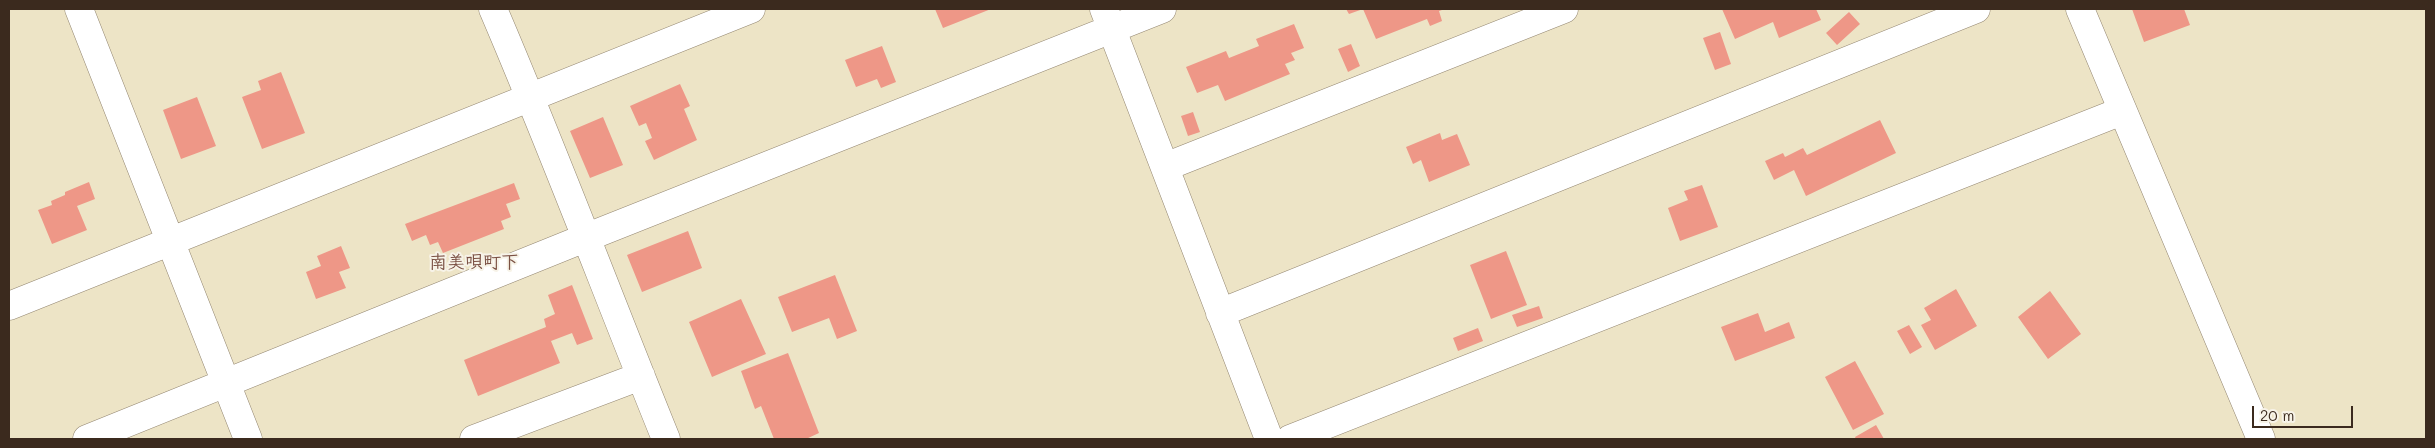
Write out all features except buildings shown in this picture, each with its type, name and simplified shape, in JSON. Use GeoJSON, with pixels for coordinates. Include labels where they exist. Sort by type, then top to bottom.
{"type":"FeatureCollection","features":[{"type":"Feature","properties":{"kind":"street"},"geometry":{"type":"LineString","coordinates":[[79,9],[248,439]]}},
{"type":"Feature","properties":{"kind":"street"},"geometry":{"type":"LineString","coordinates":[[493,9],[530,96],[666,439]]}},
{"type":"Feature","properties":{"kind":"street"},"geometry":{"type":"LineString","coordinates":[[9,306],[751,9]]}},
{"type":"Feature","properties":{"kind":"street"},"geometry":{"type":"LineString","coordinates":[[87,439],[585,238],[1108,19],[1162,9]]}},
{"type":"Feature","properties":{"kind":"street"},"geometry":{"type":"LineString","coordinates":[[1165,167],[1564,9]]}},
{"type":"Feature","properties":{"kind":"street"},"geometry":{"type":"LineString","coordinates":[[1220,313],[1976,9]]}},
{"type":"Feature","properties":{"kind":"street"},"geometry":{"type":"LineString","coordinates":[[2080,9],[2261,439]]}},
{"type":"Feature","properties":{"kind":"street"},"geometry":{"type":"LineString","coordinates":[[1108,19],[1268,439]]}},
{"type":"Feature","properties":{"kind":"street"},"geometry":{"type":"LineString","coordinates":[[1290,439],[2122,111]]}},
{"type":"Feature","properties":{"kind":"street"},"geometry":{"type":"LineString","coordinates":[[474,439],[641,376]]}},
{"type":"Feature","properties":{"kind":"district","name":"南美唄町下"},"geometry":{"type":"Point","coordinates":[474,262]}}]}
